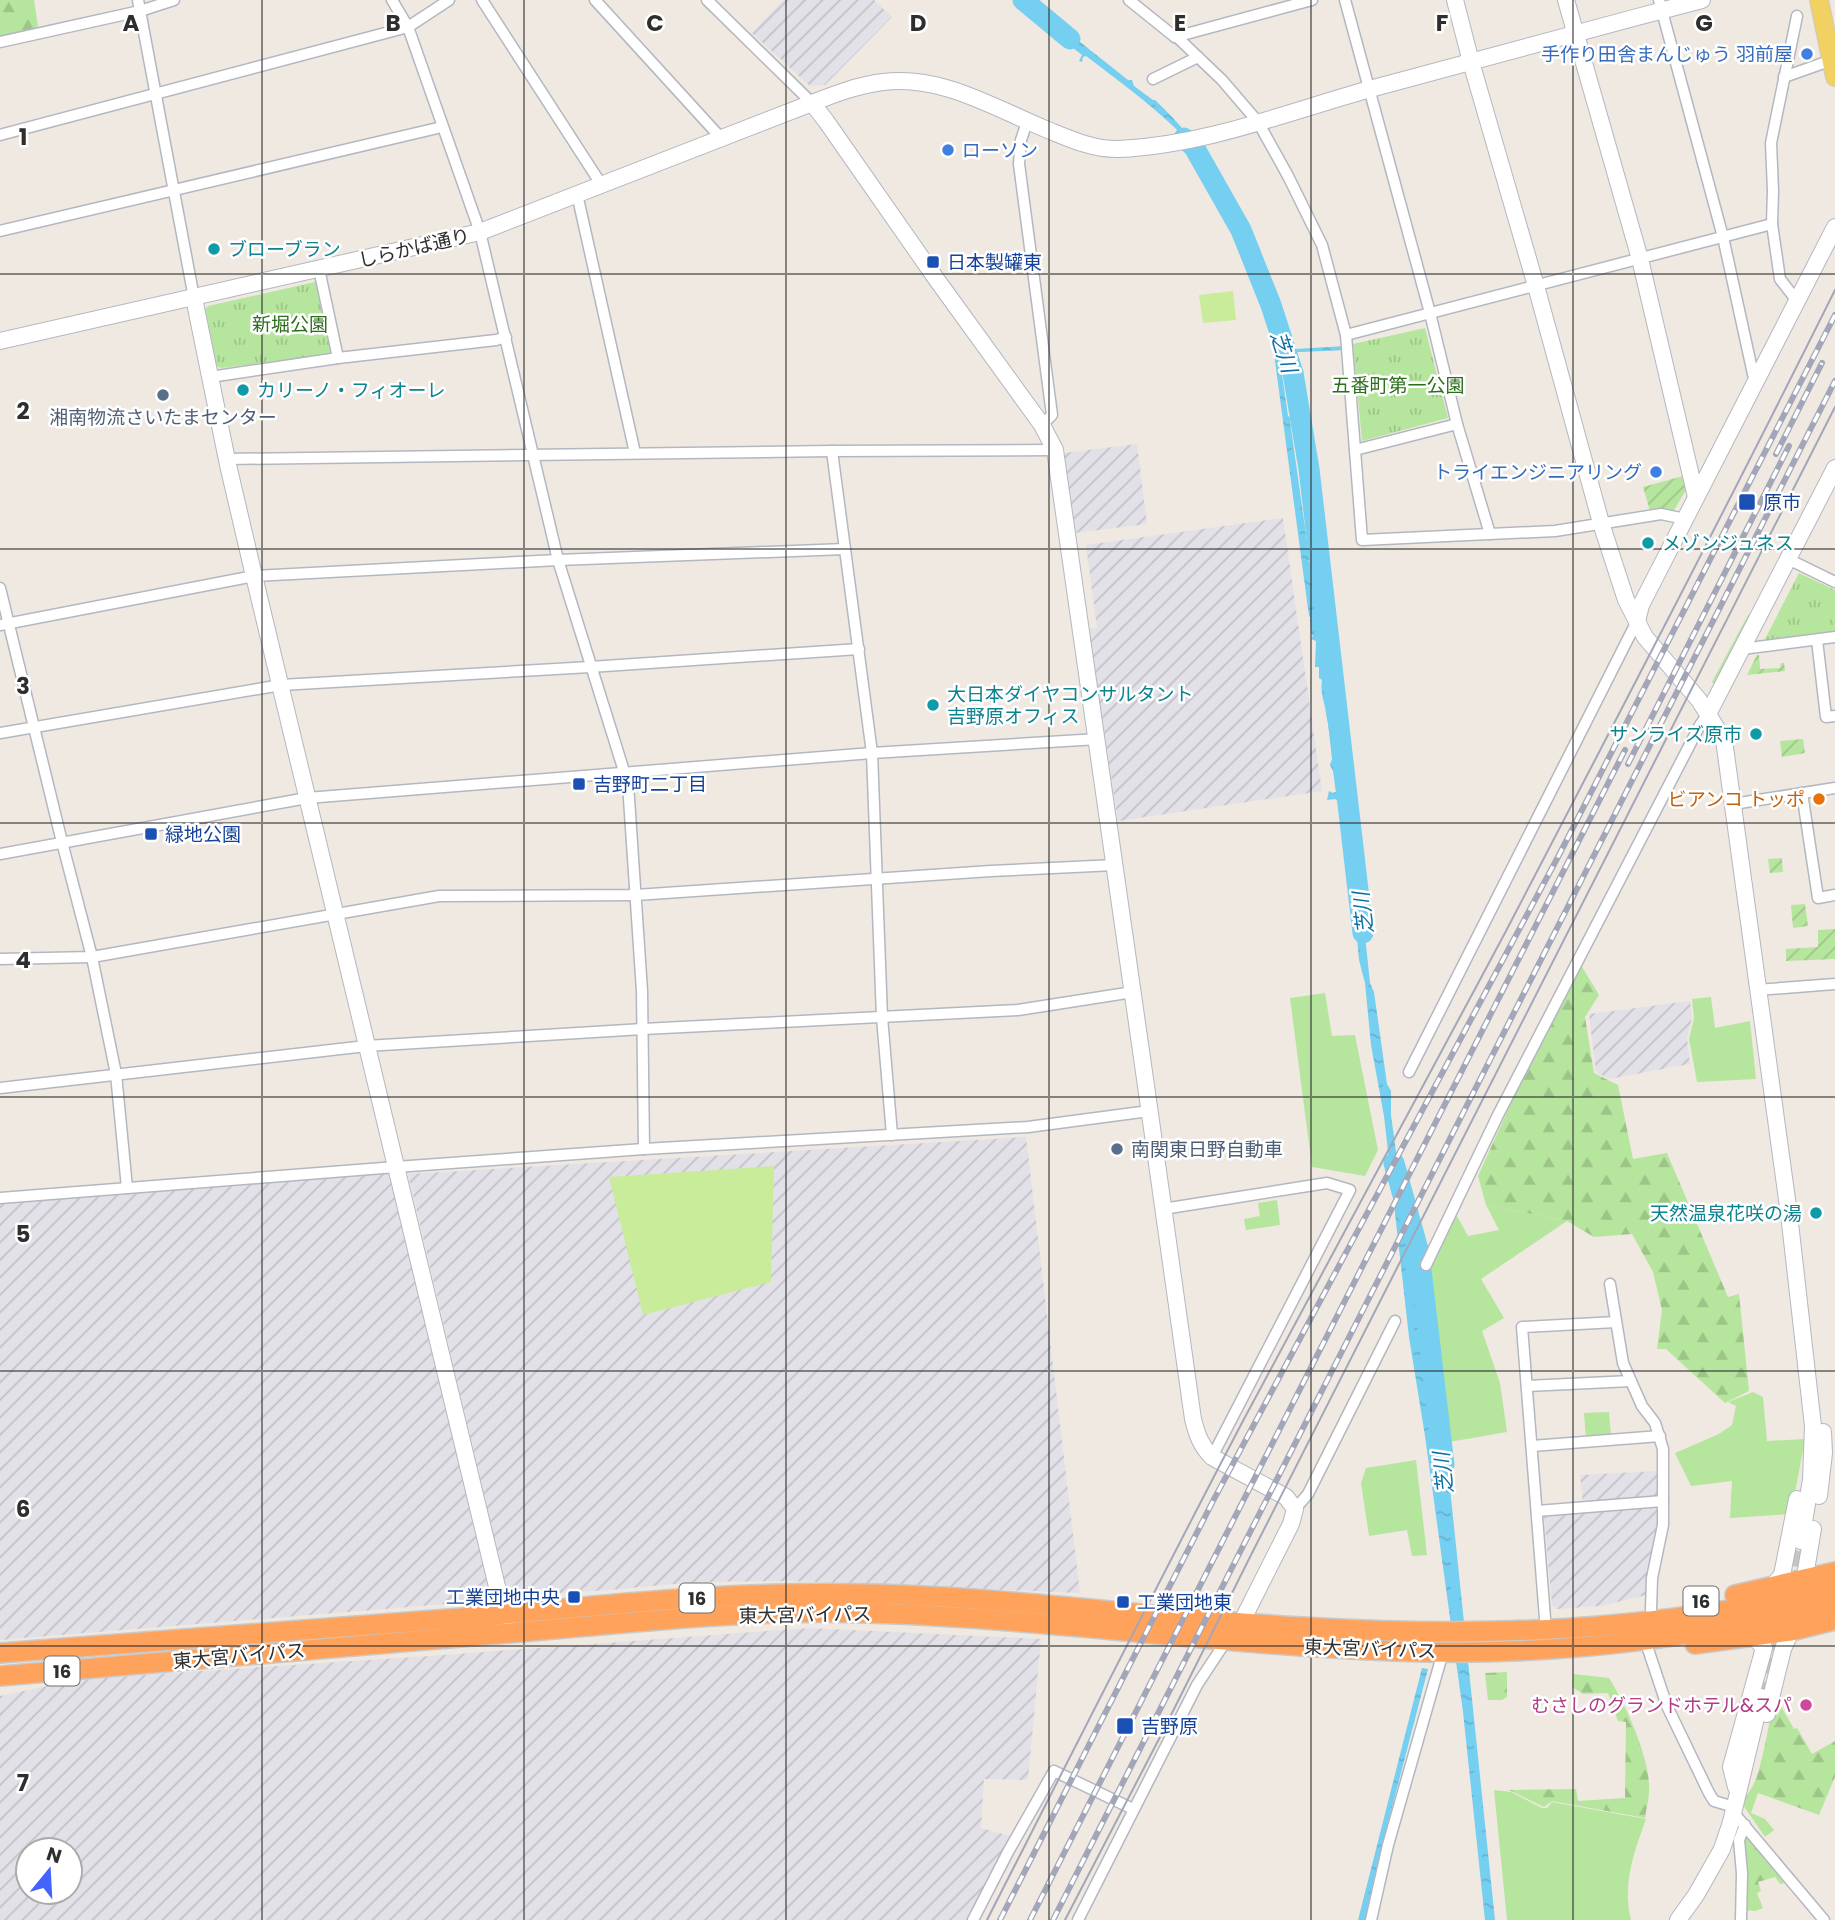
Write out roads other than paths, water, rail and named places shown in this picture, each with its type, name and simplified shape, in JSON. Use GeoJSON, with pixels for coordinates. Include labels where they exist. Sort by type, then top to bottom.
{"type":"FeatureCollection","features":[{"type":"Feature","properties":{"kind":"highway","name":"東大宮バイパス"},"geometry":{"type":"LineString","coordinates":[[1568,1639],[1596,1620],[1739,1595],[1835,1572]]}},
{"type":"Feature","properties":{"kind":"highway","name":"東大宮バイパス"},"geometry":{"type":"LineString","coordinates":[[1568,1639],[1611,1626],[1710,1613],[1835,1588]]}},
{"type":"Feature","properties":{"kind":"highway","name":"東大宮バイパス"},"geometry":{"type":"LineString","coordinates":[[0,1676],[506,1624],[617,1603],[747,1595],[867,1594],[975,1600],[1441,1643]]}},
{"type":"Feature","properties":{"kind":"highway","name":"東大宮バイパス"},"geometry":{"type":"LineString","coordinates":[[0,1653],[506,1624],[619,1623],[761,1614],[866,1613],[960,1618],[1302,1647],[1657,1639],[1778,1618],[1835,1604]]}},
{"type":"Feature","properties":{"kind":"highway","name":"東大宮バイパス"},"geometry":{"type":"LineString","coordinates":[[1479,1642],[1546,1630],[1568,1639],[1613,1650],[1648,1649],[1754,1637],[1835,1620]]}},
{"type":"Feature","properties":{"kind":"main road"},"geometry":{"type":"LineString","coordinates":[[1819,0],[1833,69]]}},
{"type":"Feature","properties":{"kind":"street"},"geometry":{"type":"LineString","coordinates":[[0,42],[139,5],[174,0]]}},
{"type":"Feature","properties":{"kind":"street"},"geometry":{"type":"LineString","coordinates":[[392,0],[408,27],[480,232],[558,560],[628,784],[642,991],[644,1150]]}},
{"type":"Feature","properties":{"kind":"street"},"geometry":{"type":"LineString","coordinates":[[0,135],[408,27],[449,0]]}},
{"type":"Feature","properties":{"kind":"street"},"geometry":{"type":"LineString","coordinates":[[482,0],[601,184]]}},
{"type":"Feature","properties":{"kind":"street"},"geometry":{"type":"LineString","coordinates":[[594,0],[721,138]]}},
{"type":"Feature","properties":{"kind":"street"},"geometry":{"type":"LineString","coordinates":[[707,0],[812,103],[826,121],[937,281],[1042,425],[1055,450],[1193,1419],[1197,1436],[1212,1457],[1286,1497],[1294,1509]]}},
{"type":"Feature","properties":{"kind":"street"},"geometry":{"type":"LineString","coordinates":[[1129,0],[1178,38],[1223,80],[1258,122],[1322,245],[1346,335],[1362,540],[1555,531],[1661,514],[1685,519]]}},
{"type":"Feature","properties":{"kind":"street"},"geometry":{"type":"LineString","coordinates":[[1175,37],[1312,0]]}},
{"type":"Feature","properties":{"kind":"street"},"geometry":{"type":"LineString","coordinates":[[1345,0],[1430,313],[1457,424],[1490,534]]}},
{"type":"Feature","properties":{"kind":"street"},"geometry":{"type":"LineString","coordinates":[[1455,0],[1601,523],[1626,600],[1646,637],[1708,714],[1724,740],[1789,1214],[1813,1426],[1811,1479],[1801,1541]]}},
{"type":"Feature","properties":{"kind":"street"},"geometry":{"type":"LineString","coordinates":[[1566,0],[1640,259],[1696,497]]}},
{"type":"Feature","properties":{"kind":"street","name":"しらかば通り"},"geometry":{"type":"LineString","coordinates":[[0,341],[480,232],[853,88],[884,82],[941,85],[963,92],[1027,122],[1097,147],[1116,149],[1167,145],[1577,33],[1661,5],[1702,0]]}},
{"type":"Feature","properties":{"kind":"street"},"geometry":{"type":"LineString","coordinates":[[139,5],[227,459],[506,1624]]}},
{"type":"Feature","properties":{"kind":"street"},"geometry":{"type":"LineString","coordinates":[[1661,5],[1723,237],[1755,383]]}},
{"type":"Feature","properties":{"kind":"street"},"geometry":{"type":"LineString","coordinates":[[1797,16],[1771,143],[1772,224],[1780,279],[1797,301]]}},
{"type":"Feature","properties":{"kind":"street"},"geometry":{"type":"LineString","coordinates":[[1153,79],[1198,57]]}},
{"type":"Feature","properties":{"kind":"street"},"geometry":{"type":"LineString","coordinates":[[1784,77],[1833,69]]}},
{"type":"Feature","properties":{"kind":"street"},"geometry":{"type":"LineString","coordinates":[[1027,122],[1021,140],[1019,164],[1052,415],[1042,425]]}},
{"type":"Feature","properties":{"kind":"street"},"geometry":{"type":"LineString","coordinates":[[0,231],[442,127]]}},
{"type":"Feature","properties":{"kind":"street"},"geometry":{"type":"LineString","coordinates":[[577,194],[635,453]]}},
{"type":"Feature","properties":{"kind":"street"},"geometry":{"type":"LineString","coordinates":[[1346,335],[1772,224]]}},
{"type":"Feature","properties":{"kind":"street"},"geometry":{"type":"LineString","coordinates":[[1409,1072],[1637,621],[1641,605],[1835,227]]}},
{"type":"Feature","properties":{"kind":"street"},"geometry":{"type":"LineString","coordinates":[[319,269],[338,358]]}},
{"type":"Feature","properties":{"kind":"street"},"geometry":{"type":"LineString","coordinates":[[210,377],[506,337]]}},
{"type":"Feature","properties":{"kind":"street"},"geometry":{"type":"LineString","coordinates":[[1355,450],[1457,424]]}},
{"type":"Feature","properties":{"kind":"street"},"geometry":{"type":"LineString","coordinates":[[227,459],[1055,450]]}},
{"type":"Feature","properties":{"kind":"street"},"geometry":{"type":"LineString","coordinates":[[832,451],[872,753],[882,1017],[892,1135]]}},
{"type":"Feature","properties":{"kind":"street"},"geometry":{"type":"LineString","coordinates":[[1426,1265],[1498,1115],[1835,468]]}},
{"type":"Feature","properties":{"kind":"street"},"geometry":{"type":"LineString","coordinates":[[4,624],[254,576],[558,560],[845,549]]}},
{"type":"Feature","properties":{"kind":"street"},"geometry":{"type":"LineString","coordinates":[[1788,559],[1835,582]]}},
{"type":"Feature","properties":{"kind":"street"},"geometry":{"type":"LineString","coordinates":[[0,589],[4,624],[35,728],[92,957],[116,1074],[127,1188]]}},
{"type":"Feature","properties":{"kind":"street"},"geometry":{"type":"LineString","coordinates":[[1742,649],[1835,637]]}},
{"type":"Feature","properties":{"kind":"street"},"geometry":{"type":"LineString","coordinates":[[1817,640],[1826,717],[1835,716]]}},
{"type":"Feature","properties":{"kind":"street"},"geometry":{"type":"LineString","coordinates":[[0,733],[281,685],[859,649]]}},
{"type":"Feature","properties":{"kind":"street"},"geometry":{"type":"LineString","coordinates":[[0,854],[307,798],[872,753],[1098,739]]}},
{"type":"Feature","properties":{"kind":"street"},"geometry":{"type":"LineString","coordinates":[[1732,804],[1835,788]]}},
{"type":"Feature","properties":{"kind":"street"},"geometry":{"type":"LineString","coordinates":[[1802,793],[1818,898],[1835,895]]}},
{"type":"Feature","properties":{"kind":"street"},"geometry":{"type":"LineString","coordinates":[[0,960],[92,957],[439,896],[636,895],[1115,865]]}},
{"type":"Feature","properties":{"kind":"street"},"geometry":{"type":"LineString","coordinates":[[1757,990],[1835,984]]}},
{"type":"Feature","properties":{"kind":"street"},"geometry":{"type":"LineString","coordinates":[[0,1088],[366,1046],[1018,1010],[1133,992]]}},
{"type":"Feature","properties":{"kind":"street"},"geometry":{"type":"LineString","coordinates":[[0,1198],[396,1167],[1028,1127],[1149,1111]]}},
{"type":"Feature","properties":{"kind":"street"},"geometry":{"type":"LineString","coordinates":[[1163,1209],[1327,1183],[1350,1190],[1212,1457]]}},
{"type":"Feature","properties":{"kind":"street"},"geometry":{"type":"LineString","coordinates":[[1610,1284],[1623,1363],[1642,1406],[1655,1423],[1663,1449],[1663,1525],[1652,1578],[1651,1609]]}},
{"type":"Feature","properties":{"kind":"street"},"geometry":{"type":"LineString","coordinates":[[1078,1920],[1197,1685],[1241,1623],[1292,1524],[1294,1509],[1308,1494],[1395,1321]]}},
{"type":"Feature","properties":{"kind":"street"},"geometry":{"type":"LineString","coordinates":[[1546,1630],[1522,1327],[1616,1322]]}},
{"type":"Feature","properties":{"kind":"street"},"geometry":{"type":"LineString","coordinates":[[1807,1368],[1822,1419],[1824,1440],[1823,1474],[1806,1570],[1812,1578]]}},
{"type":"Feature","properties":{"kind":"street"},"geometry":{"type":"LineString","coordinates":[[1771,1588],[1782,1575],[1804,1458],[1808,1426],[1807,1368]]}},
{"type":"Feature","properties":{"kind":"street"},"geometry":{"type":"LineString","coordinates":[[1527,1386],[1631,1381]]}},
{"type":"Feature","properties":{"kind":"street"},"geometry":{"type":"LineString","coordinates":[[1532,1446],[1660,1436]]}},
{"type":"Feature","properties":{"kind":"street"},"geometry":{"type":"LineString","coordinates":[[1537,1511],[1663,1501]]}},
{"type":"Feature","properties":{"kind":"street"},"geometry":{"type":"LineString","coordinates":[[1735,1804],[1754,1770],[1783,1649],[1791,1631]]}},
{"type":"Feature","properties":{"kind":"street"},"geometry":{"type":"LineString","coordinates":[[1754,1637],[1764,1648],[1731,1767],[1735,1804],[1745,1825],[1824,1920]]}},
{"type":"Feature","properties":{"kind":"street"},"geometry":{"type":"LineString","coordinates":[[1371,1920],[1441,1643]]}},
{"type":"Feature","properties":{"kind":"street"},"geometry":{"type":"LineString","coordinates":[[1648,1649],[1667,1706],[1709,1793],[1714,1801],[1735,1804]]}},
{"type":"Feature","properties":{"kind":"street"},"geometry":{"type":"LineString","coordinates":[[1678,1920],[1696,1895],[1722,1849],[1761,1697]]}},
{"type":"Feature","properties":{"kind":"street"},"geometry":{"type":"LineString","coordinates":[[973,1920],[1054,1771],[1133,1809]]}},
{"type":"Feature","properties":{"kind":"street"},"geometry":{"type":"LineString","coordinates":[[1741,1920],[1742,1873],[1739,1840],[1745,1825]]}},
{"type":"Feature","properties":{"kind":"water"},"geometry":{"type":"Polygon","coordinates":[[[1050,20],[1155,100],[1202,153],[1240,214],[1254,246],[1266,280],[1279,350],[1345,346],[1345,350],[1279,353],[1288,416],[1291,418],[1309,556],[1320,556],[1318,564],[1308,560],[1313,573],[1315,597],[1326,644],[1324,647],[1329,704],[1333,710],[1330,711],[1336,759],[1346,796],[1345,809],[1358,905],[1362,907],[1370,983],[1374,992],[1387,1084],[1391,1091],[1391,1115],[1416,1297],[1450,1488],[1495,1920],[1485,1920],[1463,1712],[1409,1337],[1384,1116],[1371,1045],[1365,983],[1359,960],[1352,884],[1339,802],[1335,799],[1327,800],[1329,791],[1336,792],[1330,765],[1332,759],[1322,680],[1319,678],[1319,667],[1315,667],[1316,641],[1311,639],[1311,618],[1266,317],[1269,316],[1246,239],[1209,168],[1174,127],[1153,108],[1086,56],[1082,62],[1079,61],[1082,55],[1059,37],[1063,37],[1059,31],[1055,32],[1047,25],[1050,20]]]}},
{"type":"Feature","properties":{"kind":"water"},"geometry":{"type":"Polygon","coordinates":[[[1422,1668],[1428,1669],[1366,1920],[1358,1920],[1422,1668]]]}},
{"type":"Feature","properties":{"kind":"waterway","name":"芝川"},"geometry":{"type":"LineString","coordinates":[[1023,0],[1070,39]]}},
{"type":"Feature","properties":{"kind":"waterway","name":"芝川"},"geometry":{"type":"LineString","coordinates":[[1184,138],[1194,147],[1241,230],[1271,305],[1293,373],[1309,469],[1363,933]]}},
{"type":"Feature","properties":{"kind":"waterway","name":"芝川"},"geometry":{"type":"LineString","coordinates":[[1394,1163],[1419,1253],[1444,1465]]}},
{"type":"Feature","properties":{"kind":"tunnel"},"geometry":{"type":"LineString","coordinates":[[1790,1590],[1801,1541]]}},
{"type":"Feature","properties":{"kind":"tunnel"},"geometry":{"type":"LineString","coordinates":[[1761,1697],[1781,1622]]}},
{"type":"Feature","properties":{"kind":"tram line"},"geometry":{"type":"LineString","coordinates":[[987,1920],[1244,1419],[1506,931],[1835,290]]}},
{"type":"Feature","properties":{"kind":"tram line"},"geometry":{"type":"LineString","coordinates":[[1065,1920],[1835,407]]}},
{"type":"Feature","properties":{"kind":"railway"},"geometry":{"type":"LineString","coordinates":[[1000,1920],[1213,1501],[1559,855],[1835,315]]}},
{"type":"Feature","properties":{"kind":"railway"},"geometry":{"type":"LineString","coordinates":[[1776,454],[1822,363]]}},
{"type":"Feature","properties":{"kind":"railway"},"geometry":{"type":"LineString","coordinates":[[1053,1920],[1835,381]]}},
{"type":"Feature","properties":{"kind":"railway"},"geometry":{"type":"LineString","coordinates":[[1628,764],[1789,446]]}},
{"type":"Feature","properties":{"kind":"railway"},"geometry":{"type":"LineString","coordinates":[[1030,1920],[1625,750]]}},
{"type":"Feature","properties":{"kind":"place","name":"手作り田舎まんじゅう 羽前屋"},"geometry":{"type":"Point","coordinates":[1807,54]}},
{"type":"Feature","properties":{"kind":"place","name":"ローソン"},"geometry":{"type":"Point","coordinates":[948,150]}},
{"type":"Feature","properties":{"kind":"place","name":"ブローブラン"},"geometry":{"type":"Point","coordinates":[214,249]}},
{"type":"Feature","properties":{"kind":"place","name":"日本製罐東"},"geometry":{"type":"Point","coordinates":[933,262]}},
{"type":"Feature","properties":{"kind":"place","name":"カリーノ・フィオーレ"},"geometry":{"type":"Point","coordinates":[243,390]}},
{"type":"Feature","properties":{"kind":"place","name":"湘南物流さいたまセンター"},"geometry":{"type":"Point","coordinates":[163,395]}},
{"type":"Feature","properties":{"kind":"place","name":"トライエンジニアリング"},"geometry":{"type":"Point","coordinates":[1656,472]}},
{"type":"Feature","properties":{"kind":"place","name":"原市"},"geometry":{"type":"Point","coordinates":[1747,502]}},
{"type":"Feature","properties":{"kind":"place","name":"メゾンジュネス"},"geometry":{"type":"Point","coordinates":[1648,543]}},
{"type":"Feature","properties":{"kind":"place","name":"大日本ダイヤコンサルタント 吉野原オフィス"},"geometry":{"type":"Point","coordinates":[933,705]}},
{"type":"Feature","properties":{"kind":"place","name":"サンライズ原市"},"geometry":{"type":"Point","coordinates":[1756,734]}},
{"type":"Feature","properties":{"kind":"place","name":"吉野町二丁目"},"geometry":{"type":"Point","coordinates":[579,784]}},
{"type":"Feature","properties":{"kind":"place","name":"ビアンコ トッポ"},"geometry":{"type":"Point","coordinates":[1819,799]}},
{"type":"Feature","properties":{"kind":"place","name":"緑地公園"},"geometry":{"type":"Point","coordinates":[151,834]}},
{"type":"Feature","properties":{"kind":"place","name":"南関東日野自動車"},"geometry":{"type":"Point","coordinates":[1117,1149]}},
{"type":"Feature","properties":{"kind":"place","name":"天然温泉花咲の湯"},"geometry":{"type":"Point","coordinates":[1816,1213]}},
{"type":"Feature","properties":{"kind":"place","name":"工業団地中央"},"geometry":{"type":"Point","coordinates":[574,1597]}},
{"type":"Feature","properties":{"kind":"place","name":"工業団地東"},"geometry":{"type":"Point","coordinates":[1123,1602]}},
{"type":"Feature","properties":{"kind":"place","name":"むさしのグランドホテル&スパ"},"geometry":{"type":"Point","coordinates":[1806,1705]}},
{"type":"Feature","properties":{"kind":"place","name":"吉野原"},"geometry":{"type":"Point","coordinates":[1125,1726]}},
{"type":"Feature","properties":{"kind":"park label","name":"新堀公園"},"geometry":{"type":"Point","coordinates":[290,324]}},
{"type":"Feature","properties":{"kind":"park label","name":"五番町第一公園"},"geometry":{"type":"Point","coordinates":[1398,385]}}]}
